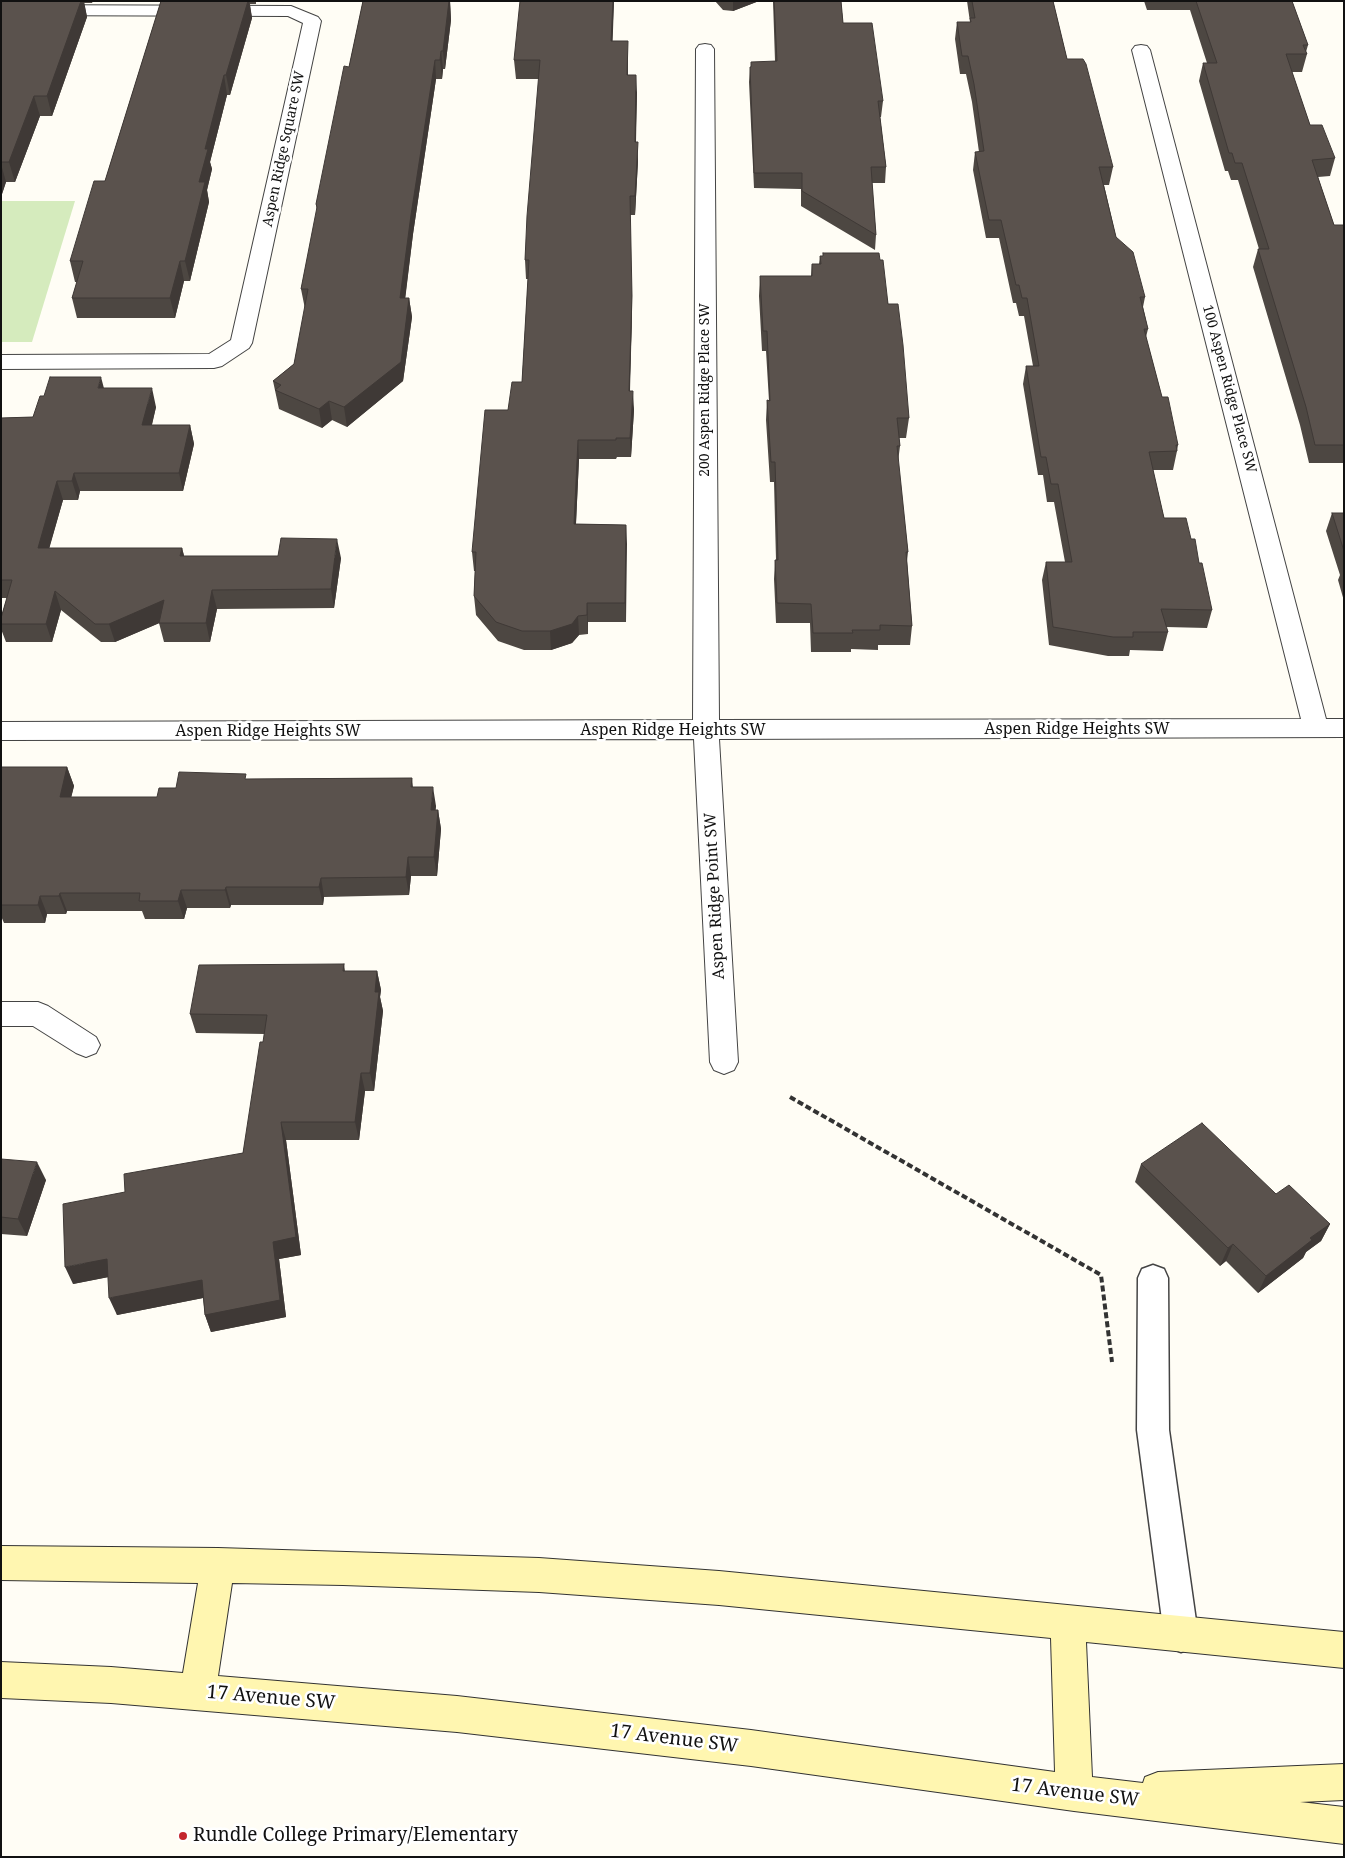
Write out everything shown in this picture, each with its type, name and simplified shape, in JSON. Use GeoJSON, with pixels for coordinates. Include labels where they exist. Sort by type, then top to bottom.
{"type":"FeatureCollection","features":[{"type":"Feature","properties":{"kind":"main road"},"geometry":{"type":"LineString","coordinates":[[1,1563],[343,1568],[558,1577],[719,1588],[1344,1650]]}},
{"type":"Feature","properties":{"kind":"main road"},"geometry":{"type":"LineString","coordinates":[[198,1692],[218,1565]]}},
{"type":"Feature","properties":{"kind":"main road"},"geometry":{"type":"LineString","coordinates":[[1068,1623],[1074,1793],[1344,1782]]}},
{"type":"Feature","properties":{"kind":"main road","name":"17 Avenue SW"},"geometry":{"type":"LineString","coordinates":[[1,1680],[111,1685],[467,1715],[751,1748],[1074,1793],[1344,1826]]}},
{"type":"Feature","properties":{"kind":"street","name":"Aspen Ridge Square SW"},"geometry":{"type":"LineString","coordinates":[[1,10],[291,11],[312,21],[241,343],[214,361],[1,362]]}},
{"type":"Feature","properties":{"kind":"street","name":"200 Aspen Ridge Place SW"},"geometry":{"type":"LineString","coordinates":[[705,49],[706,730]]}},
{"type":"Feature","properties":{"kind":"street","name":"100 Aspen Ridge Place SW"},"geometry":{"type":"LineString","coordinates":[[1141,50],[1316,728]]}},
{"type":"Feature","properties":{"kind":"street","name":"Aspen Ridge Heights SW"},"geometry":{"type":"LineString","coordinates":[[1,731],[1344,728]]}},
{"type":"Feature","properties":{"kind":"street","name":"Aspen Ridge Point SW"},"geometry":{"type":"LineString","coordinates":[[706,730],[724,1062]]}},
{"type":"Feature","properties":{"kind":"street"},"geometry":{"type":"LineString","coordinates":[[1,1014],[38,1014],[86,1046]]}},
{"type":"Feature","properties":{"kind":"lane"},"geometry":{"type":"LineString","coordinates":[[1153,1278],[1153,1430],[1181,1635]]}},
{"type":"Feature","properties":{"kind":"path"},"geometry":{"type":"LineString","coordinates":[[790,1096],[939,1184],[1101,1275],[1112,1364]]}},
{"type":"Feature","properties":{"kind":"green space"},"geometry":{"type":"Polygon","coordinates":[[[1,201],[75,201],[32,342],[1,342],[1,201]]]}},
{"type":"Feature","properties":{"kind":"building"},"geometry":{"type":"Polygon","coordinates":[[[1,1],[81,1],[47,96],[34,96],[9,162],[1,162],[1,1]]]}},
{"type":"Feature","properties":{"kind":"building"},"geometry":{"type":"Polygon","coordinates":[[[161,1],[248,1],[226,75],[224,75],[205,149],[208,149],[199,182],[205,182],[185,261],[180,261],[170,298],[72,298],[83,261],[70,261],[94,181],[105,181],[161,1]]]}},
{"type":"Feature","properties":{"kind":"building"},"geometry":{"type":"Polygon","coordinates":[[[363,1],[449,1],[443,51],[441,51],[440,60],[435,60],[411,215],[400,298],[409,298],[401,362],[344,407],[329,401],[319,409],[275,390],[281,385],[273,381],[294,364],[308,289],[301,289],[317,207],[316,204],[344,66],[349,67],[363,1]]]}},
{"type":"Feature","properties":{"kind":"building"},"geometry":{"type":"Polygon","coordinates":[[[520,1],[613,1],[611,41],[628,41],[627,75],[636,75],[635,142],[638,142],[635,196],[630,196],[632,296],[629,391],[633,391],[630,438],[578,440],[574,524],[626,525],[625,603],[587,603],[587,615],[578,616],[572,624],[550,631],[522,631],[496,622],[474,596],[476,552],[472,552],[485,410],[508,410],[512,382],[522,382],[529,260],[525,260],[527,216],[540,60],[514,60],[520,1]]]}},
{"type":"Feature","properties":{"kind":"building"},"geometry":{"type":"Polygon","coordinates":[[[774,1],[841,1],[843,23],[872,23],[883,101],[878,101],[886,167],[871,167],[876,235],[802,191],[802,173],[754,173],[750,67],[751,62],[777,61],[774,1]]]}},
{"type":"Feature","properties":{"kind":"building"},"geometry":{"type":"Polygon","coordinates":[[[972,1],[1053,1],[1067,59],[1083,59],[1086,64],[1113,167],[1099,167],[1116,237],[1133,252],[1145,297],[1140,297],[1148,329],[1144,329],[1162,397],[1168,397],[1178,445],[1176,445],[1177,451],[1149,452],[1164,518],[1186,518],[1191,539],[1195,539],[1199,563],[1202,563],[1212,610],[1161,609],[1168,632],[1133,632],[1133,637],[1113,637],[1053,627],[1046,562],[1072,562],[1058,484],[1051,484],[1046,457],[1041,457],[1026,366],[1039,366],[1027,298],[1022,298],[1019,285],[1016,285],[1001,220],[989,220],[975,152],[984,151],[974,84],[968,56],[962,56],[957,22],[971,22],[970,18],[975,18],[972,1]]]}},
{"type":"Feature","properties":{"kind":"building"},"geometry":{"type":"Polygon","coordinates":[[[1196,1],[1292,1],[1308,45],[1303,45],[1307,54],[1286,54],[1310,125],[1322,125],[1335,158],[1312,160],[1334,225],[1343,225],[1344,227],[1344,445],[1315,445],[1306,407],[1258,249],[1269,249],[1242,163],[1235,163],[1232,153],[1229,153],[1203,63],[1217,63],[1196,1]]]}},
{"type":"Feature","properties":{"kind":"building"},"geometry":{"type":"Polygon","coordinates":[[[823,253],[879,253],[880,260],[883,260],[888,304],[898,304],[909,418],[897,418],[900,446],[897,446],[908,552],[906,552],[912,626],[880,625],[880,630],[852,630],[853,633],[813,633],[811,604],[777,603],[775,560],[778,560],[775,462],[771,462],[767,400],[770,401],[767,331],[763,331],[760,276],[812,276],[812,264],[821,264],[820,256],[823,256],[823,253]]]}},
{"type":"Feature","properties":{"kind":"building"},"geometry":{"type":"Polygon","coordinates":[[[50,377],[101,377],[98,388],[152,388],[142,425],[190,425],[179,473],[74,473],[72,481],[57,481],[38,548],[182,548],[180,556],[278,556],[281,538],[337,539],[331,589],[212,590],[206,623],[159,623],[164,600],[109,624],[95,624],[55,591],[46,624],[1,624],[12,580],[1,580],[1,418],[33,417],[40,396],[44,396],[50,377]]]}},
{"type":"Feature","properties":{"kind":"building"},"geometry":{"type":"Polygon","coordinates":[[[1332,513],[1344,513],[1344,551],[1332,513]]]}},
{"type":"Feature","properties":{"kind":"building"},"geometry":{"type":"Polygon","coordinates":[[[1,767],[67,767],[60,797],[157,797],[159,788],[176,788],[179,772],[246,774],[245,779],[412,778],[411,787],[433,787],[431,810],[438,810],[434,857],[408,857],[406,877],[321,878],[319,887],[226,887],[225,890],[181,890],[178,901],[139,901],[140,893],[60,893],[59,896],[40,896],[38,905],[1,905],[1,767]]]}},
{"type":"Feature","properties":{"kind":"building"},"geometry":{"type":"Polygon","coordinates":[[[344,964],[343,971],[377,971],[375,992],[379,992],[370,1073],[361,1073],[355,1122],[281,1122],[296,1237],[273,1242],[280,1300],[205,1315],[202,1280],[109,1298],[107,1259],[65,1267],[63,1204],[125,1192],[124,1174],[243,1153],[260,1042],[263,1042],[267,1015],[190,1014],[199,965],[344,964]]]}},
{"type":"Feature","properties":{"kind":"building"},"geometry":{"type":"Polygon","coordinates":[[[1202,1123],[1276,1194],[1289,1185],[1330,1224],[1310,1238],[1312,1240],[1266,1276],[1233,1244],[1228,1248],[1141,1164],[1202,1123]]]}},
{"type":"Feature","properties":{"kind":"building"},"geometry":{"type":"Polygon","coordinates":[[[1,1159],[37,1162],[18,1219],[1,1217],[1,1159]]]}},
{"type":"Feature","properties":{"kind":"place","name":"Rundle College Primary/Elementary"},"geometry":{"type":"Point","coordinates":[183,1836]}}]}
